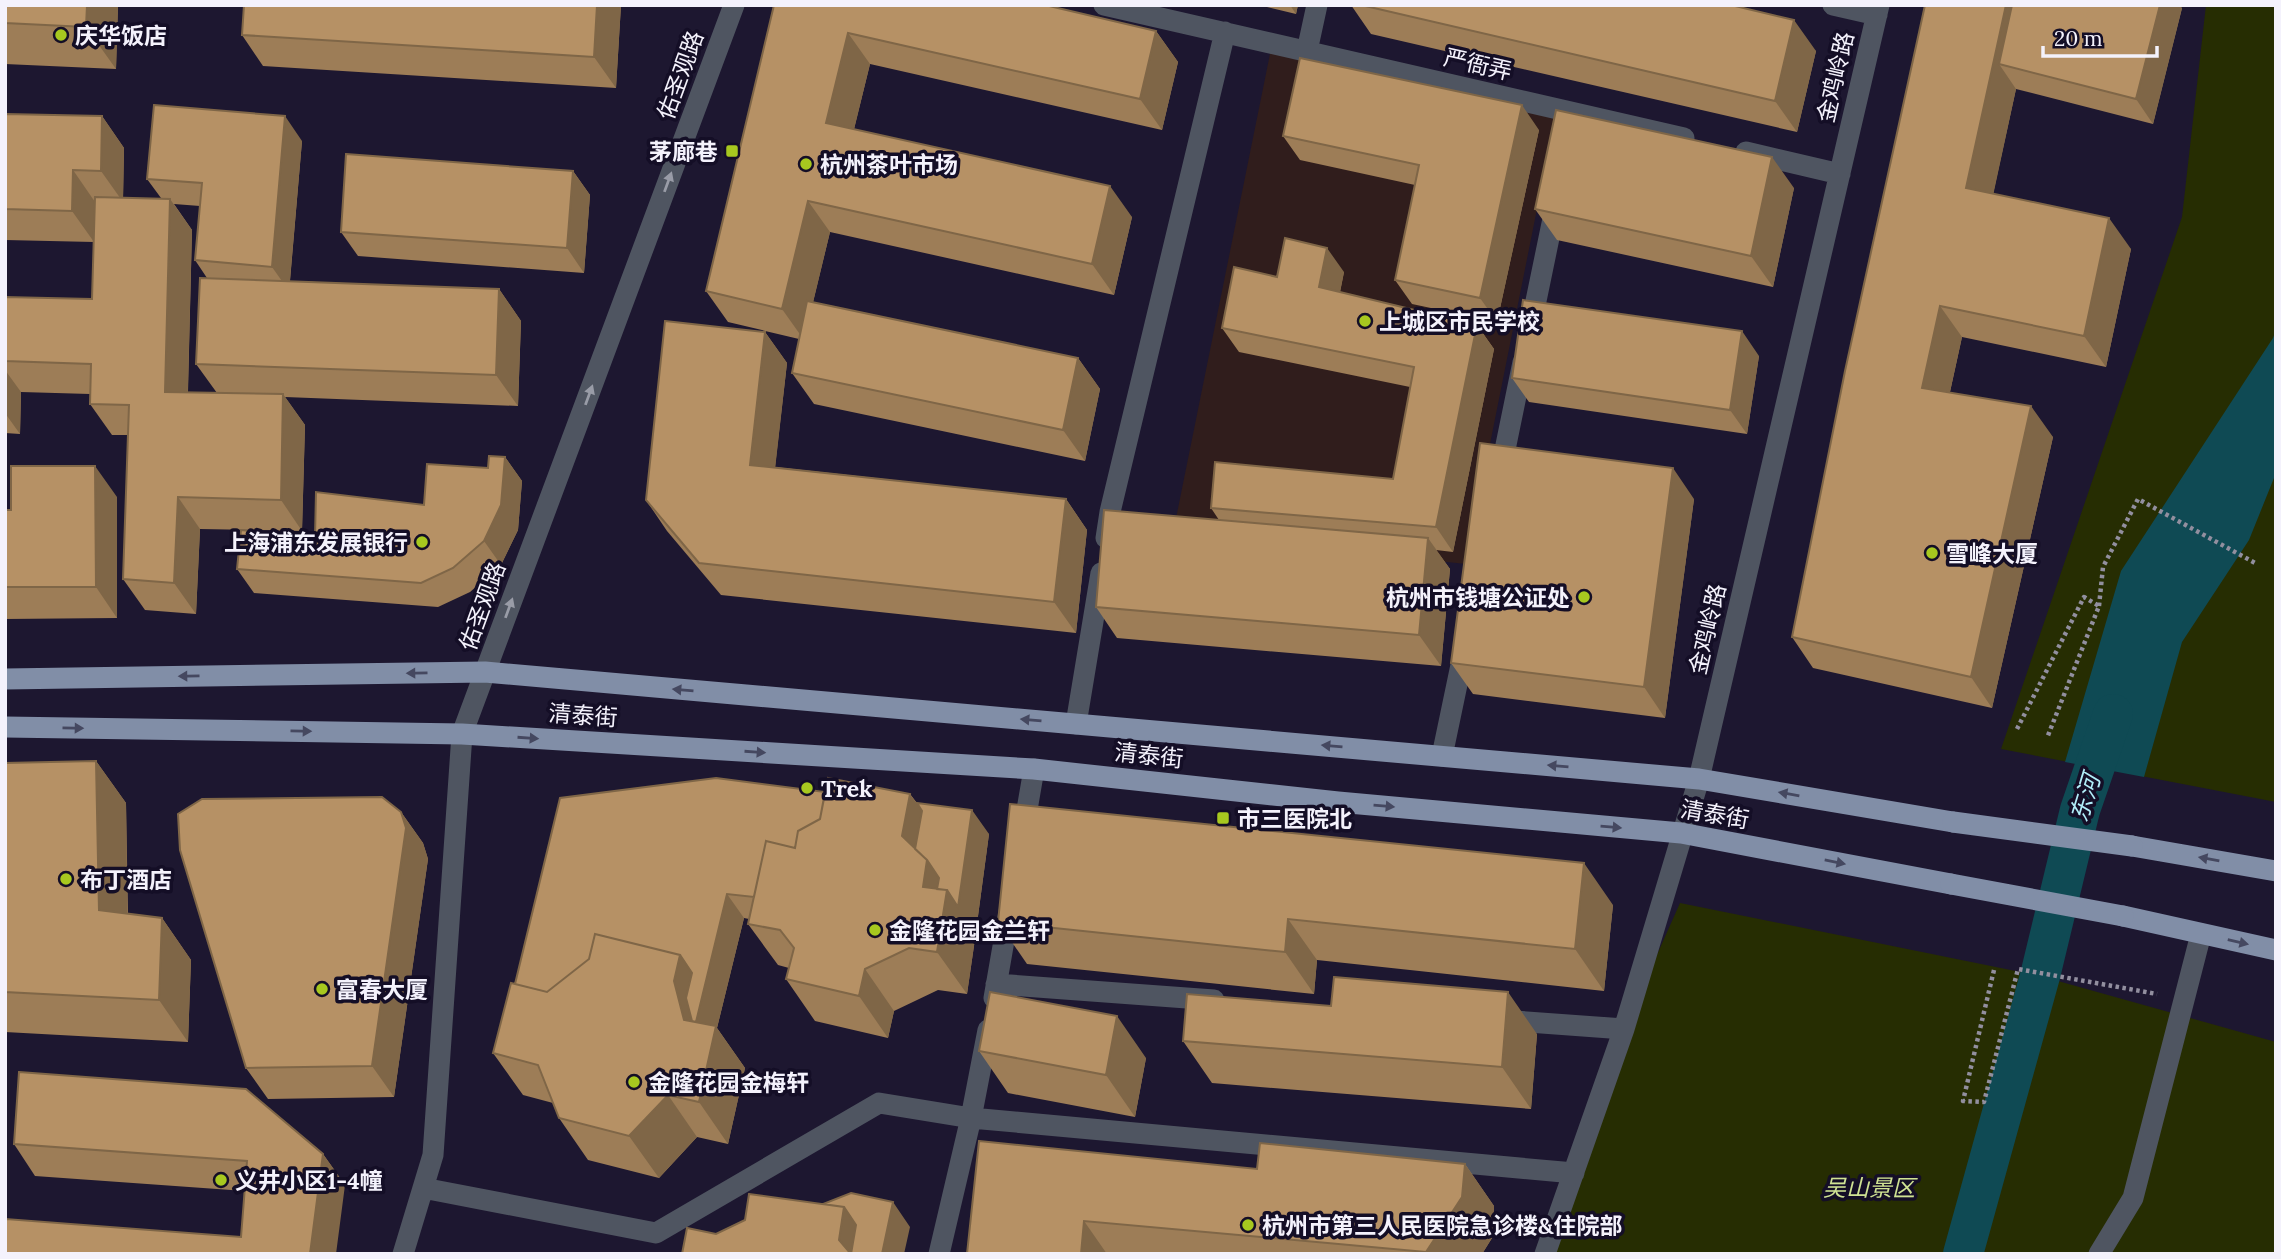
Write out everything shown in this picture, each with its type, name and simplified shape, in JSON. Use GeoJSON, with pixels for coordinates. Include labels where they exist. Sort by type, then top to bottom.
{"type":"FeatureCollection","features":[{"type":"Feature","properties":{"kind":"main road","name":"清泰街"},"geometry":{"type":"LineString","coordinates":[[5,679],[485,672],[1699,779],[1953,822],[2132,846],[2276,871]]}},
{"type":"Feature","properties":{"kind":"main road","name":"清泰街"},"geometry":{"type":"LineString","coordinates":[[5,727],[462,734],[1034,769],[1338,802],[1681,833],[2123,916],[2276,950]]}},
{"type":"Feature","properties":{"kind":"street","name":"佑圣观路"},"geometry":{"type":"LineString","coordinates":[[403,1254],[433,1155],[462,734],[734,5]]}},
{"type":"Feature","properties":{"kind":"street","name":"严衙弄"},"geometry":{"type":"LineString","coordinates":[[1104,5],[1307,51],[1573,120],[1714,145],[1840,174]]}},
{"type":"Feature","properties":{"kind":"street"},"geometry":{"type":"LineString","coordinates":[[1307,51],[1317,5]]}},
{"type":"Feature","properties":{"kind":"street"},"geometry":{"type":"LineString","coordinates":[[1833,5],[1878,10]]}},
{"type":"Feature","properties":{"kind":"street","name":"金鸡岭路"},"geometry":{"type":"LineString","coordinates":[[1545,1254],[1623,1029],[1699,779],[1878,10]]}},
{"type":"Feature","properties":{"kind":"street"},"geometry":{"type":"LineString","coordinates":[[1076,724],[1110,512],[1225,32]]}},
{"type":"Feature","properties":{"kind":"street"},"geometry":{"type":"LineString","coordinates":[[1496,496],[1560,181]]}},
{"type":"Feature","properties":{"kind":"street"},"geometry":{"type":"LineString","coordinates":[[1442,756],[1470,619]]}},
{"type":"Feature","properties":{"kind":"street"},"geometry":{"type":"LineString","coordinates":[[1020,850],[1034,769]]}},
{"type":"Feature","properties":{"kind":"street"},"geometry":{"type":"LineString","coordinates":[[939,1254],[971,1118],[1013,890]]}},
{"type":"Feature","properties":{"kind":"street"},"geometry":{"type":"LineString","coordinates":[[2099,1254],[2133,1198],[2201,934]]}},
{"type":"Feature","properties":{"kind":"street"},"geometry":{"type":"LineString","coordinates":[[996,984],[1233,1001]]}},
{"type":"Feature","properties":{"kind":"street"},"geometry":{"type":"LineString","coordinates":[[1484,1019],[1623,1029]]}},
{"type":"Feature","properties":{"kind":"street"},"geometry":{"type":"LineString","coordinates":[[423,1188],[656,1233],[879,1103],[971,1118],[1574,1172]]}},
{"type":"Feature","properties":{"kind":"path"},"geometry":{"type":"LineString","coordinates":[[2048,738],[2099,606],[2103,568],[2138,499],[2257,564]]}},
{"type":"Feature","properties":{"kind":"path"},"geometry":{"type":"LineString","coordinates":[[2017,729],[2084,597],[2099,606]]}},
{"type":"Feature","properties":{"kind":"path"},"geometry":{"type":"LineString","coordinates":[[1994,970],[1963,1101],[1984,1102],[2018,969],[2184,999]]}},
{"type":"Feature","properties":{"kind":"shaded area","name":"上城区市民学校"},"geometry":{"type":"Polygon","coordinates":[[[1272,44],[1557,109],[1466,564],[1173,533],[1272,44]]]}},
{"type":"Feature","properties":{"kind":"shaded area"},"geometry":{"type":"Polygon","coordinates":[[[2276,330],[2276,473],[2249,540],[2182,642],[2144,777],[2065,762],[2121,571],[2276,330]]]}},
{"type":"Feature","properties":{"kind":"green space"},"geometry":{"type":"Polygon","coordinates":[[[2206,5],[2276,5],[2276,802],[2001,749],[2182,217],[2206,5]]]}},
{"type":"Feature","properties":{"kind":"green space","name":"吴山景区"},"geometry":{"type":"Polygon","coordinates":[[[1680,903],[2040,976],[2276,1042],[2276,1254],[1553,1254],[1624,1029],[1680,903]]]}},
{"type":"Feature","properties":{"kind":"building"},"geometry":{"type":"Polygon","coordinates":[[[5,5],[87,5],[86,27],[5,23],[5,5]]]}},
{"type":"Feature","properties":{"kind":"building"},"geometry":{"type":"Polygon","coordinates":[[[244,5],[597,5],[594,57],[242,35],[244,5]]]}},
{"type":"Feature","properties":{"kind":"building"},"geometry":{"type":"Polygon","coordinates":[[[774,5],[1045,5],[1156,31],[1140,99],[848,33],[826,123],[1110,186],[1092,264],[808,201],[782,309],[706,291],[774,5]]]}},
{"type":"Feature","properties":{"kind":"building"},"geometry":{"type":"Polygon","coordinates":[[[1361,5],[1731,5],[1794,20],[1775,101],[1361,5]]]}},
{"type":"Feature","properties":{"kind":"building"},"geometry":{"type":"Polygon","coordinates":[[[1925,5],[2006,5],[1966,188],[2109,218],[2084,336],[1940,306],[1922,388],[2031,406],[1971,677],[1792,637],[1845,371],[1925,5]]]}},
{"type":"Feature","properties":{"kind":"building"},"geometry":{"type":"Polygon","coordinates":[[[2012,5],[2160,5],[2136,99],[1999,64],[2012,5]]]}},
{"type":"Feature","properties":{"kind":"building"},"geometry":{"type":"Polygon","coordinates":[[[1300,58],[1522,105],[1480,298],[1395,280],[1419,165],[1283,136],[1300,58]]]}},
{"type":"Feature","properties":{"kind":"building"},"geometry":{"type":"Polygon","coordinates":[[[154,105],[285,116],[272,267],[195,260],[202,183],[147,179],[154,105]]]}},
{"type":"Feature","properties":{"kind":"building"},"geometry":{"type":"Polygon","coordinates":[[[1556,110],[1772,157],[1751,256],[1535,209],[1556,110]]]}},
{"type":"Feature","properties":{"kind":"building"},"geometry":{"type":"Polygon","coordinates":[[[5,114],[102,116],[101,171],[73,170],[72,211],[5,209],[5,114]]]}},
{"type":"Feature","properties":{"kind":"building"},"geometry":{"type":"Polygon","coordinates":[[[346,154],[573,171],[567,248],[341,232],[346,154]]]}},
{"type":"Feature","properties":{"kind":"building"},"geometry":{"type":"Polygon","coordinates":[[[95,197],[170,199],[165,392],[283,394],[281,500],[178,497],[174,583],[123,579],[129,405],[90,404],[91,364],[5,361],[5,297],[92,299],[95,197]]]}},
{"type":"Feature","properties":{"kind":"building"},"geometry":{"type":"Polygon","coordinates":[[[1285,238],[1327,248],[1319,287],[1477,325],[1436,527],[1211,508],[1215,462],[1393,479],[1414,367],[1222,328],[1234,267],[1277,277],[1285,238]]]}},
{"type":"Feature","properties":{"kind":"building"},"geometry":{"type":"Polygon","coordinates":[[[200,278],[499,289],[496,375],[196,364],[200,278]]]}},
{"type":"Feature","properties":{"kind":"building"},"geometry":{"type":"Polygon","coordinates":[[[1523,300],[1742,331],[1730,410],[1512,378],[1523,300]]]}},
{"type":"Feature","properties":{"kind":"building"},"geometry":{"type":"Polygon","coordinates":[[[807,301],[1078,358],[1063,430],[792,373],[807,301]]]}},
{"type":"Feature","properties":{"kind":"building"},"geometry":{"type":"Polygon","coordinates":[[[665,321],[765,332],[750,465],[1066,499],[1054,602],[699,563],[646,500],[665,321]]]}},
{"type":"Feature","properties":{"kind":"building","name":"杭州市钱塘公证处"},"geometry":{"type":"Polygon","coordinates":[[[1480,443],[1673,468],[1644,687],[1451,663],[1480,443]]]}},
{"type":"Feature","properties":{"kind":"building"},"geometry":{"type":"Polygon","coordinates":[[[489,456],[505,457],[501,505],[484,541],[453,568],[421,583],[237,569],[241,530],[315,537],[316,492],[424,505],[427,464],[488,468],[489,456]]]}},
{"type":"Feature","properties":{"kind":"building"},"geometry":{"type":"Polygon","coordinates":[[[11,466],[95,466],[96,587],[5,587],[5,510],[11,510],[11,466]]]}},
{"type":"Feature","properties":{"kind":"building"},"geometry":{"type":"Polygon","coordinates":[[[1104,510],[1428,538],[1419,635],[1096,607],[1104,510]]]}},
{"type":"Feature","properties":{"kind":"building","name":"布丁酒店"},"geometry":{"type":"Polygon","coordinates":[[[96,761],[99,910],[162,918],[159,1000],[5,992],[5,763],[96,761]]]}},
{"type":"Feature","properties":{"kind":"building"},"geometry":{"type":"Polygon","coordinates":[[[716,778],[825,792],[820,819],[798,831],[795,848],[766,841],[754,897],[727,894],[696,1022],[692,1021],[686,998],[692,973],[680,955],[595,934],[589,959],[547,992],[515,984],[560,798],[716,778]]]}},
{"type":"Feature","properties":{"kind":"building","name":"金隆花园金兰轩"},"geometry":{"type":"Polygon","coordinates":[[[828,778],[910,794],[902,836],[927,860],[923,887],[947,890],[937,952],[909,948],[865,969],[859,996],[786,979],[794,948],[780,930],[748,924],[766,841],[795,848],[798,831],[820,819],[828,778]]]}},
{"type":"Feature","properties":{"kind":"building","name":"富春大厦"},"geometry":{"type":"Polygon","coordinates":[[[382,797],[401,812],[406,828],[372,1066],[246,1068],[180,850],[178,814],[202,799],[382,797]]]}},
{"type":"Feature","properties":{"kind":"building"},"geometry":{"type":"Polygon","coordinates":[[[917,803],[972,810],[958,907],[947,890],[937,889],[939,878],[927,860],[915,849],[922,811],[917,803]]]}},
{"type":"Feature","properties":{"kind":"building"},"geometry":{"type":"Polygon","coordinates":[[[1010,804],[1584,863],[1575,949],[1288,919],[1285,952],[998,922],[1010,804]]]}},
{"type":"Feature","properties":{"kind":"building","name":"金隆花园金梅轩"},"geometry":{"type":"Polygon","coordinates":[[[595,934],[680,955],[674,981],[684,1020],[716,1026],[699,1102],[668,1095],[629,1136],[559,1118],[538,1065],[493,1053],[511,983],[547,992],[589,959],[595,934]]]}},
{"type":"Feature","properties":{"kind":"building"},"geometry":{"type":"Polygon","coordinates":[[[1334,977],[1508,992],[1502,1067],[1183,1041],[1187,994],[1331,1006],[1334,977]]]}},
{"type":"Feature","properties":{"kind":"building"},"geometry":{"type":"Polygon","coordinates":[[[990,992],[1117,1016],[1106,1075],[979,1051],[990,992]]]}},
{"type":"Feature","properties":{"kind":"building"},"geometry":{"type":"Polygon","coordinates":[[[19,1072],[246,1089],[323,1154],[310,1254],[5,1254],[6,1219],[241,1237],[247,1161],[14,1144],[19,1072]]]}},
{"type":"Feature","properties":{"kind":"building"},"geometry":{"type":"Polygon","coordinates":[[[979,1141],[1257,1169],[1260,1143],[1465,1164],[1462,1197],[1426,1252],[1084,1221],[1081,1254],[967,1254],[979,1141]]]}},
{"type":"Feature","properties":{"kind":"building"},"geometry":{"type":"Polygon","coordinates":[[[851,1193],[893,1202],[882,1254],[851,1254],[856,1225],[844,1207],[823,1204],[851,1193]]]}},
{"type":"Feature","properties":{"kind":"building"},"geometry":{"type":"Polygon","coordinates":[[[749,1194],[844,1207],[839,1240],[851,1254],[682,1254],[687,1228],[716,1234],[745,1220],[749,1194]]]}},
{"type":"Feature","properties":{"kind":"waterway","name":"东河"},"geometry":{"type":"LineString","coordinates":[[1963,1254],[2040,976],[2080,810],[2113,714]]}},
{"type":"Feature","properties":{"kind":"place","name":"庆华饭店"},"geometry":{"type":"Point","coordinates":[61,35]}},
{"type":"Feature","properties":{"kind":"place","name":"茅廊巷"},"geometry":{"type":"Point","coordinates":[732,151]}},
{"type":"Feature","properties":{"kind":"place","name":"杭州茶叶市场"},"geometry":{"type":"Point","coordinates":[806,164]}},
{"type":"Feature","properties":{"kind":"place","name":"上城区市民学校"},"geometry":{"type":"Point","coordinates":[1365,321]}},
{"type":"Feature","properties":{"kind":"place","name":"上海浦东发展银行"},"geometry":{"type":"Point","coordinates":[422,542]}},
{"type":"Feature","properties":{"kind":"place","name":"雪峰大厦"},"geometry":{"type":"Point","coordinates":[1932,553]}},
{"type":"Feature","properties":{"kind":"place","name":"杭州市钱塘公证处"},"geometry":{"type":"Point","coordinates":[1584,597]}},
{"type":"Feature","properties":{"kind":"place","name":"Trek"},"geometry":{"type":"Point","coordinates":[807,788]}},
{"type":"Feature","properties":{"kind":"place","name":"市三医院北"},"geometry":{"type":"Point","coordinates":[1223,818]}},
{"type":"Feature","properties":{"kind":"place","name":"布丁酒店"},"geometry":{"type":"Point","coordinates":[66,879]}},
{"type":"Feature","properties":{"kind":"place","name":"金隆花园金兰轩"},"geometry":{"type":"Point","coordinates":[875,930]}},
{"type":"Feature","properties":{"kind":"place","name":"富春大厦"},"geometry":{"type":"Point","coordinates":[322,989]}},
{"type":"Feature","properties":{"kind":"place","name":"金隆花园金梅轩"},"geometry":{"type":"Point","coordinates":[634,1082]}},
{"type":"Feature","properties":{"kind":"place","name":"义井小区1-4幢"},"geometry":{"type":"Point","coordinates":[221,1180]}},
{"type":"Feature","properties":{"kind":"place","name":"杭州市第三人民医院急诊楼&住院部"},"geometry":{"type":"Point","coordinates":[1248,1225]}}]}
